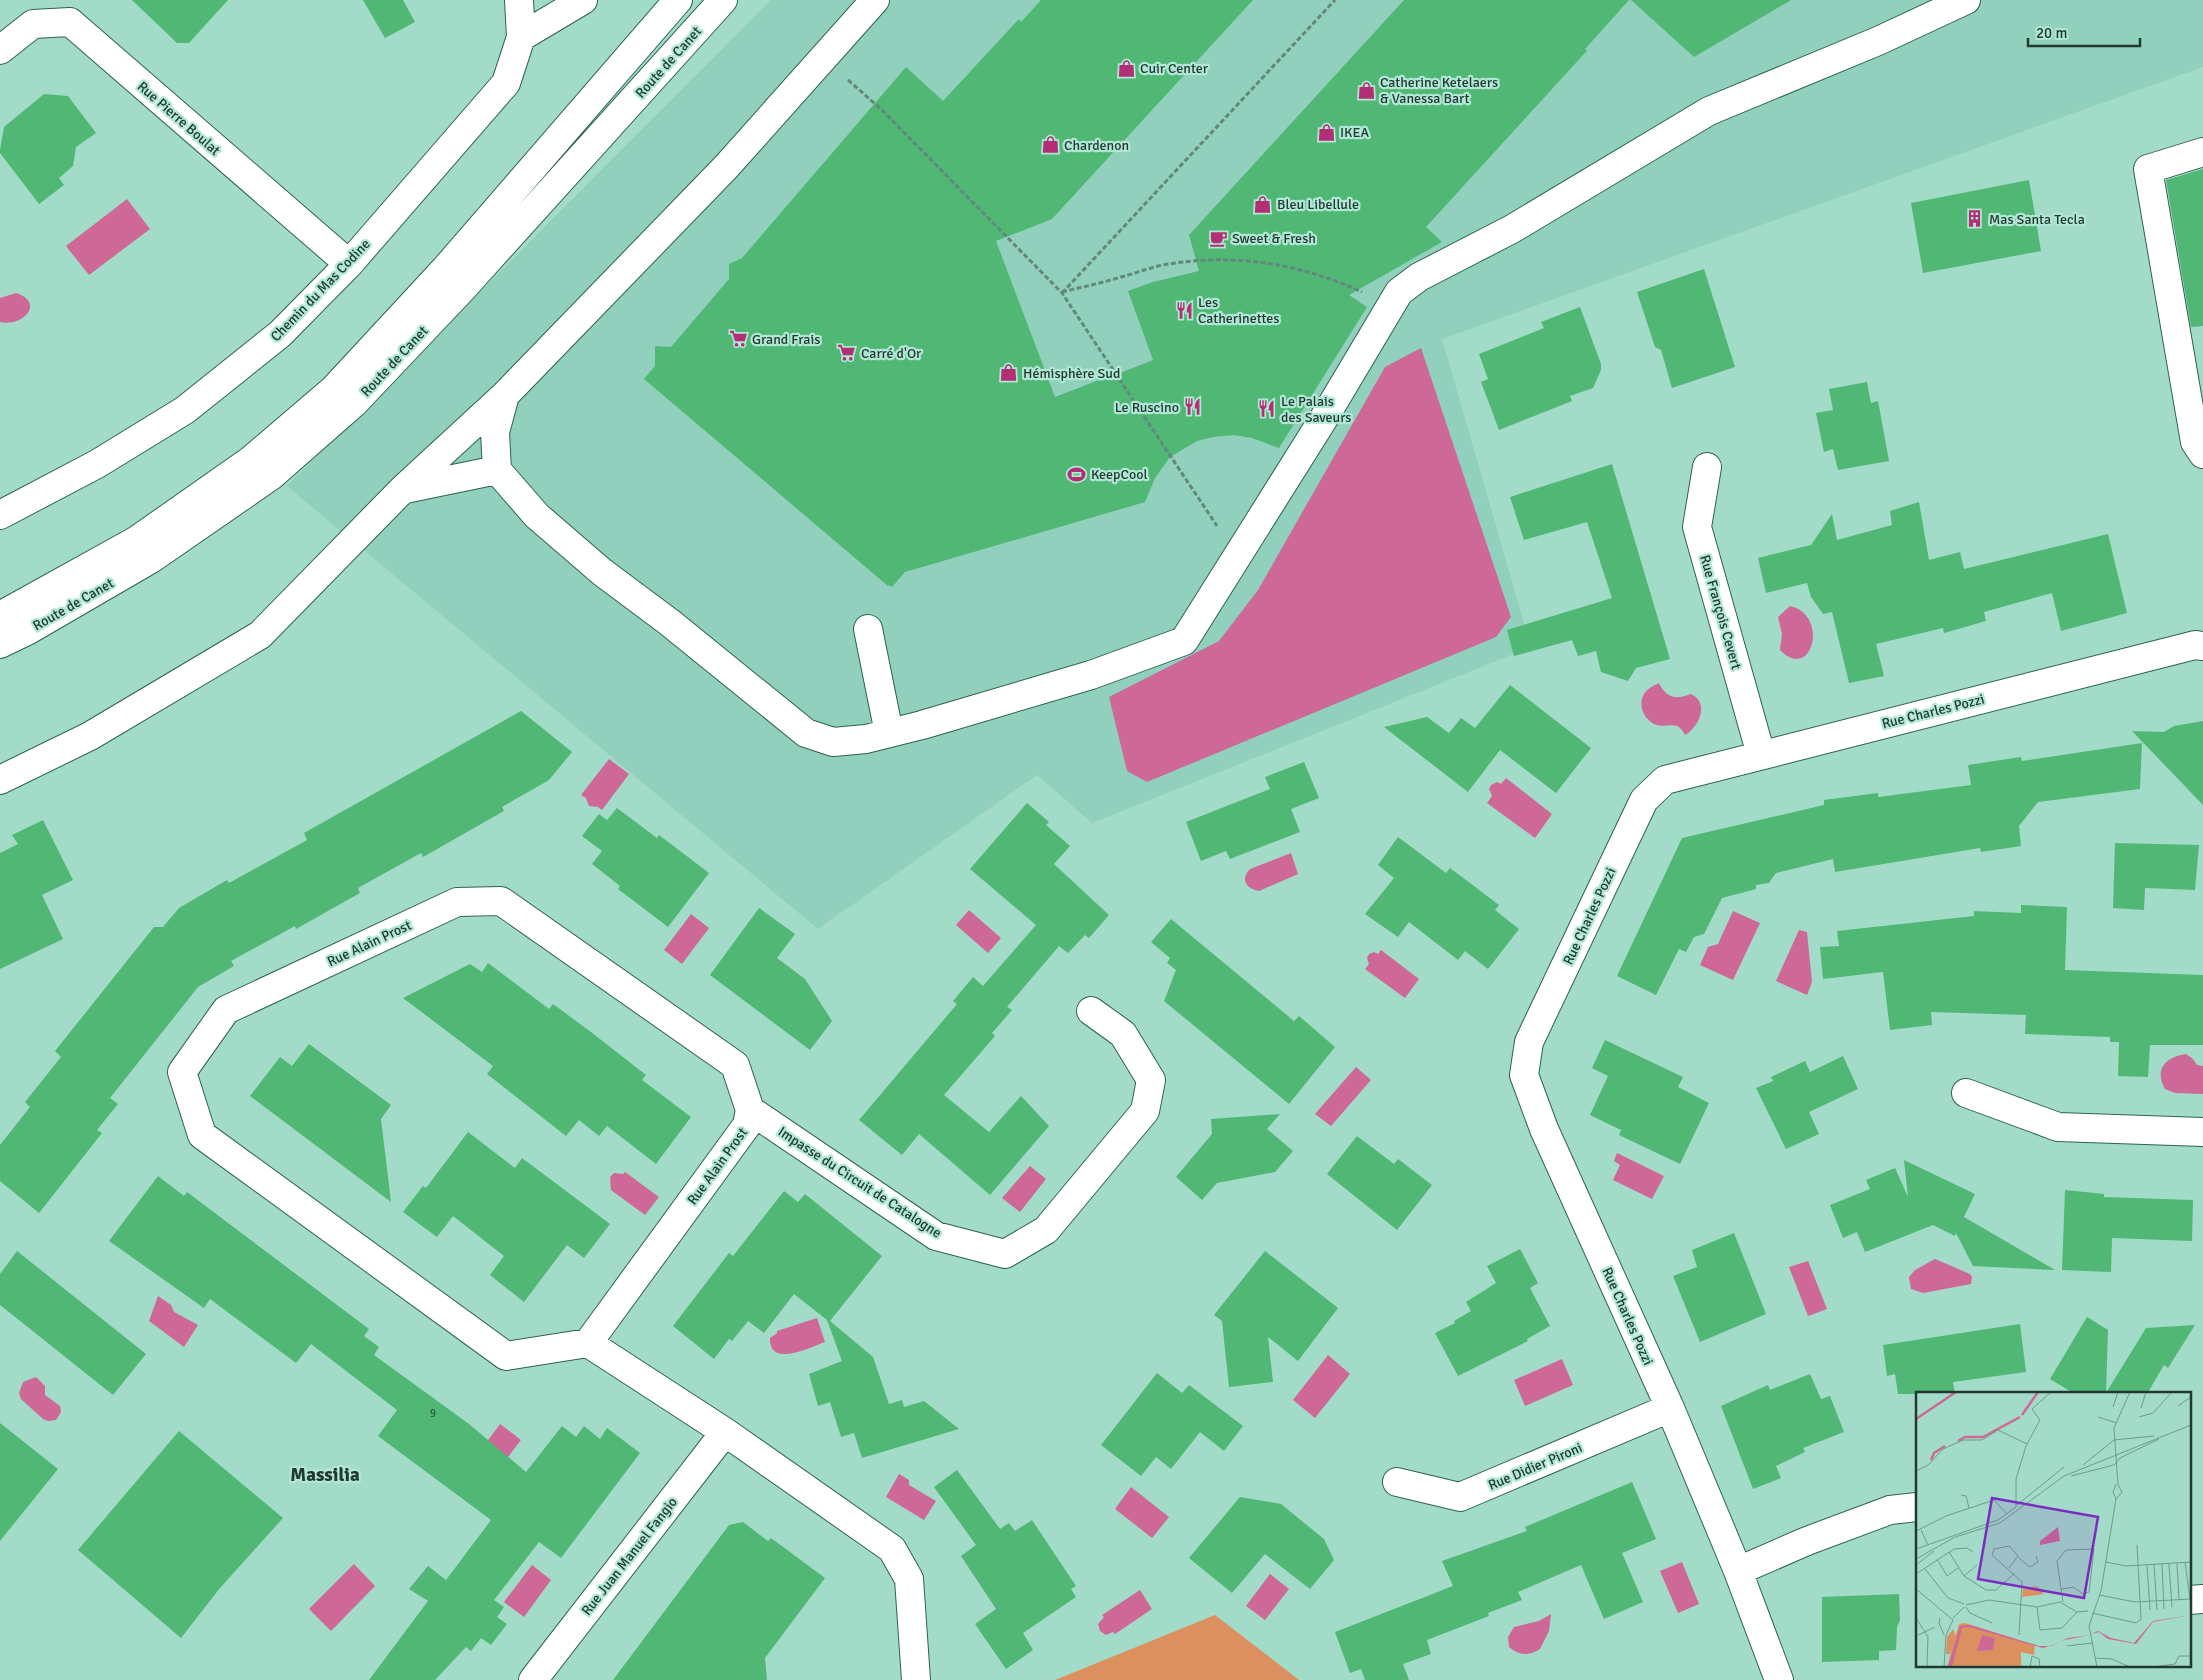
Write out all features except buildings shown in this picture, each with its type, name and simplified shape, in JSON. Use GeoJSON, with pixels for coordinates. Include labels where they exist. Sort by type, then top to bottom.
{"type":"FeatureCollection","features":[{"type":"Feature","properties":{"kind":"street","name":"Chemin du Mas Codine"},"geometry":{"type":"LineString","coordinates":[[0,515],[97,464],[185,410],[280,334],[349,264],[506,82],[522,37],[519,0]]}},
{"type":"Feature","properties":{"kind":"street"},"geometry":{"type":"LineString","coordinates":[[522,37],[583,0]]}},
{"type":"Feature","properties":{"kind":"street","name":"Route de Canet"},"geometry":{"type":"LineString","coordinates":[[0,616],[137,540],[251,460],[332,390],[446,268],[678,0]]}},
{"type":"Feature","properties":{"kind":"street","name":"Route de Canet"},"geometry":{"type":"LineString","coordinates":[[0,644],[27,631],[151,559],[271,476],[347,410],[464,288],[723,0]]}},
{"type":"Feature","properties":{"kind":"street"},"geometry":{"type":"LineString","coordinates":[[0,780],[90,736],[260,635],[404,489],[505,395],[726,167],[875,0]]}},
{"type":"Feature","properties":{"kind":"street"},"geometry":{"type":"LineString","coordinates":[[505,395],[496,432],[498,470],[537,516],[602,572],[669,622],[806,733],[833,742],[866,740],[1091,675],[1184,641],[1238,557],[1399,292],[1419,277],[1512,229],[1709,111],[1878,41],[1966,0]]}},
{"type":"Feature","properties":{"kind":"street","name":"Rue Pierre Boulat"},"geometry":{"type":"LineString","coordinates":[[0,50],[33,24],[70,22],[349,264]]}},
{"type":"Feature","properties":{"kind":"street"},"geometry":{"type":"LineString","coordinates":[[2203,152],[2148,169],[2195,442],[2203,454]]}},
{"type":"Feature","properties":{"kind":"street","name":"Rue François Cevert"},"geometry":{"type":"LineString","coordinates":[[1707,467],[1697,527],[1761,755]]}},
{"type":"Feature","properties":{"kind":"street"},"geometry":{"type":"LineString","coordinates":[[404,489],[498,470]]}},
{"type":"Feature","properties":{"kind":"street"},"geometry":{"type":"LineString","coordinates":[[868,629],[889,733]]}},
{"type":"Feature","properties":{"kind":"street","name":"Rue Charles Pozzi"},"geometry":{"type":"LineString","coordinates":[[1779,1680],[1738,1571],[1670,1408],[1544,1129],[1524,1075],[1529,1042],[1644,800],[1665,780],[2194,645],[2203,646]]}},
{"type":"Feature","properties":{"kind":"street","name":"Rue Alain Prost"},"geometry":{"type":"LineString","coordinates":[[501,901],[735,1066],[750,1110],[748,1125],[588,1343],[506,1356],[202,1135],[182,1072],[226,1010],[457,902],[501,901]]}},
{"type":"Feature","properties":{"kind":"street","name":"Impasse du Circuit de Catalogne"},"geometry":{"type":"LineString","coordinates":[[750,1110],[936,1236],[1004,1254],[1046,1230],[1145,1111],[1151,1080],[1123,1034],[1091,1011]]}},
{"type":"Feature","properties":{"kind":"street"},"geometry":{"type":"LineString","coordinates":[[1966,1093],[2058,1127],[2203,1132]]}},
{"type":"Feature","properties":{"kind":"street"},"geometry":{"type":"LineString","coordinates":[[588,1343],[725,1432],[892,1549],[909,1579],[916,1680]]}},
{"type":"Feature","properties":{"kind":"street","name":"Rue Didier Pironi"},"geometry":{"type":"LineString","coordinates":[[1397,1482],[1460,1497],[1670,1408]]}},
{"type":"Feature","properties":{"kind":"street","name":"Rue Juan Manuel Fangio"},"geometry":{"type":"LineString","coordinates":[[533,1680],[725,1432]]}},
{"type":"Feature","properties":{"kind":"street"},"geometry":{"type":"LineString","coordinates":[[1738,1571],[1807,1541],[1890,1510],[1916,1507]]}},
{"type":"Feature","properties":{"kind":"street"},"geometry":{"type":"LineString","coordinates":[[2190,1600],[2203,1599]]}},
{"type":"Feature","properties":{"kind":"path"},"geometry":{"type":"LineString","coordinates":[[1062,293],[1335,0]]}},
{"type":"Feature","properties":{"kind":"path"},"geometry":{"type":"LineString","coordinates":[[823,58],[881,109],[1062,293],[1238,557]]}},
{"type":"Feature","properties":{"kind":"path"},"geometry":{"type":"LineString","coordinates":[[1062,293],[1168,264],[1218,259],[1261,261],[1293,267],[1334,279],[1391,306]]}},
{"type":"Feature","properties":{"kind":"shaded area","name":"Carré d'Or"},"geometry":{"type":"Polygon","coordinates":[[[771,0],[2203,0],[2203,67],[1442,339],[1531,647],[1092,823],[1037,775],[818,929],[287,486],[771,0]]]}},
{"type":"Feature","properties":{"kind":"shaded area"},"geometry":{"type":"Polygon","coordinates":[[[127,199],[150,229],[89,275],[66,246],[127,199]]]}},
{"type":"Feature","properties":{"kind":"shaded area"},"geometry":{"type":"Polygon","coordinates":[[[16,293],[25,297],[29,302],[28,313],[17,321],[9,323],[0,322],[0,298],[16,293]]]}},
{"type":"Feature","properties":{"kind":"shaded area"},"geometry":{"type":"Polygon","coordinates":[[[1421,348],[1511,617],[1496,637],[1147,782],[1127,771],[1109,697],[1219,641],[1258,590],[1385,367],[1421,348]]]}},
{"type":"Feature","properties":{"kind":"shaded area"},"geometry":{"type":"Polygon","coordinates":[[[1790,606],[1802,612],[1810,621],[1813,633],[1812,644],[1808,653],[1801,658],[1791,658],[1780,650],[1782,634],[1778,617],[1790,606]]]}},
{"type":"Feature","properties":{"kind":"shaded area"},"geometry":{"type":"Polygon","coordinates":[[[1659,683],[1668,695],[1681,697],[1691,694],[1700,703],[1701,709],[1698,721],[1685,735],[1677,726],[1659,726],[1653,723],[1646,717],[1642,709],[1641,705],[1644,694],[1659,683]]]}},
{"type":"Feature","properties":{"kind":"shaded area"},"geometry":{"type":"Polygon","coordinates":[[[609,759],[629,774],[602,810],[598,807],[589,806],[586,798],[581,795],[609,759]]]}},
{"type":"Feature","properties":{"kind":"shaded area"},"geometry":{"type":"Polygon","coordinates":[[[1506,778],[1552,814],[1535,838],[1487,803],[1492,796],[1489,789],[1491,785],[1497,782],[1501,784],[1506,778]]]}},
{"type":"Feature","properties":{"kind":"shaded area"},"geometry":{"type":"Polygon","coordinates":[[[1291,853],[1298,874],[1259,891],[1248,886],[1245,876],[1250,869],[1291,853]]]}},
{"type":"Feature","properties":{"kind":"shaded area"},"geometry":{"type":"Polygon","coordinates":[[[969,910],[1001,938],[988,953],[956,925],[969,910]]]}},
{"type":"Feature","properties":{"kind":"shaded area"},"geometry":{"type":"Polygon","coordinates":[[[1733,911],[1760,923],[1733,980],[1700,965],[1708,947],[1718,944],[1733,911]]]}},
{"type":"Feature","properties":{"kind":"shaded area"},"geometry":{"type":"Polygon","coordinates":[[[691,914],[709,928],[682,964],[664,950],[691,914]]]}},
{"type":"Feature","properties":{"kind":"shaded area"},"geometry":{"type":"Polygon","coordinates":[[[1799,930],[1807,932],[1812,982],[1807,995],[1776,981],[1799,930]]]}},
{"type":"Feature","properties":{"kind":"shaded area"},"geometry":{"type":"Polygon","coordinates":[[[1381,950],[1419,979],[1405,998],[1365,969],[1369,964],[1367,958],[1369,954],[1374,952],[1378,954],[1381,950]]]}},
{"type":"Feature","properties":{"kind":"shaded area"},"geometry":{"type":"Polygon","coordinates":[[[2186,1054],[2197,1065],[2203,1066],[2203,1094],[2175,1093],[2165,1089],[2162,1082],[2161,1070],[2167,1061],[2186,1054]]]}},
{"type":"Feature","properties":{"kind":"shaded area"},"geometry":{"type":"Polygon","coordinates":[[[1356,1067],[1371,1080],[1331,1126],[1315,1114],[1356,1067]]]}},
{"type":"Feature","properties":{"kind":"shaded area"},"geometry":{"type":"Polygon","coordinates":[[[1617,1153],[1664,1176],[1652,1199],[1613,1180],[1620,1165],[1614,1161],[1617,1153]]]}},
{"type":"Feature","properties":{"kind":"shaded area"},"geometry":{"type":"Polygon","coordinates":[[[1030,1166],[1046,1179],[1020,1212],[1002,1198],[1030,1166]]]}},
{"type":"Feature","properties":{"kind":"shaded area"},"geometry":{"type":"Polygon","coordinates":[[[625,1172],[659,1197],[645,1215],[611,1190],[610,1177],[614,1173],[623,1174],[625,1172]]]}},
{"type":"Feature","properties":{"kind":"shaded area"},"geometry":{"type":"Polygon","coordinates":[[[1935,1259],[1970,1274],[1972,1277],[1971,1284],[1923,1293],[1911,1289],[1909,1277],[1915,1270],[1935,1259]]]}},
{"type":"Feature","properties":{"kind":"shaded area"},"geometry":{"type":"Polygon","coordinates":[[[1808,1261],[1827,1309],[1808,1316],[1789,1267],[1808,1261]]]}},
{"type":"Feature","properties":{"kind":"shaded area"},"geometry":{"type":"Polygon","coordinates":[[[158,1296],[171,1305],[174,1312],[198,1325],[184,1347],[149,1321],[158,1296]]]}},
{"type":"Feature","properties":{"kind":"shaded area"},"geometry":{"type":"Polygon","coordinates":[[[817,1318],[825,1342],[791,1354],[776,1352],[771,1347],[770,1338],[777,1331],[817,1318]]]}},
{"type":"Feature","properties":{"kind":"shaded area"},"geometry":{"type":"Polygon","coordinates":[[[1328,1355],[1350,1374],[1315,1418],[1293,1400],[1328,1355]]]}},
{"type":"Feature","properties":{"kind":"shaded area"},"geometry":{"type":"Polygon","coordinates":[[[1562,1359],[1573,1385],[1525,1406],[1514,1380],[1562,1359]]]}},
{"type":"Feature","properties":{"kind":"shaded area"},"geometry":{"type":"Polygon","coordinates":[[[36,1377],[45,1386],[45,1395],[60,1406],[61,1412],[56,1420],[48,1421],[43,1419],[21,1399],[19,1393],[23,1382],[36,1377]]]}},
{"type":"Feature","properties":{"kind":"shaded area"},"geometry":{"type":"Polygon","coordinates":[[[500,1424],[521,1440],[491,1479],[471,1463],[500,1424]]]}},
{"type":"Feature","properties":{"kind":"shaded area"},"geometry":{"type":"Polygon","coordinates":[[[899,1474],[909,1480],[909,1485],[936,1501],[924,1520],[886,1497],[899,1474]]]}},
{"type":"Feature","properties":{"kind":"shaded area"},"geometry":{"type":"Polygon","coordinates":[[[1131,1487],[1169,1517],[1152,1538],[1115,1509],[1131,1487]]]}},
{"type":"Feature","properties":{"kind":"shaded area"},"geometry":{"type":"Polygon","coordinates":[[[1682,1562],[1699,1604],[1678,1613],[1660,1571],[1682,1562]]]}},
{"type":"Feature","properties":{"kind":"shaded area"},"geometry":{"type":"Polygon","coordinates":[[[354,1564],[375,1586],[331,1631],[309,1609],[354,1564]]]}},
{"type":"Feature","properties":{"kind":"shaded area"},"geometry":{"type":"Polygon","coordinates":[[[532,1565],[551,1580],[524,1617],[504,1602],[532,1565]]]}},
{"type":"Feature","properties":{"kind":"shaded area"},"geometry":{"type":"Polygon","coordinates":[[[1270,1574],[1289,1589],[1265,1620],[1246,1606],[1270,1574]]]}},
{"type":"Feature","properties":{"kind":"shaded area"},"geometry":{"type":"Polygon","coordinates":[[[1140,1590],[1152,1609],[1115,1634],[1113,1632],[1106,1635],[1100,1631],[1098,1624],[1104,1617],[1102,1615],[1140,1590]]]}},
{"type":"Feature","properties":{"kind":"shaded area"},"geometry":{"type":"Polygon","coordinates":[[[1551,1614],[1549,1631],[1540,1649],[1524,1654],[1509,1647],[1508,1637],[1514,1627],[1539,1621],[1551,1614]]]}},
{"type":"Feature","properties":{"kind":"shaded area"},"geometry":{"type":"Polygon","coordinates":[[[1215,1615],[1299,1680],[1055,1680],[1215,1615]]]}},
{"type":"Feature","properties":{"kind":"place","name":"Cuir Center"},"geometry":{"type":"Point","coordinates":[1126,68]}},
{"type":"Feature","properties":{"kind":"place","name":"Catherine Ketelaers & Vanessa Bart"},"geometry":{"type":"Point","coordinates":[1366,90]}},
{"type":"Feature","properties":{"kind":"place","name":"IKEA"},"geometry":{"type":"Point","coordinates":[1326,132]}},
{"type":"Feature","properties":{"kind":"place","name":"Chardenon"},"geometry":{"type":"Point","coordinates":[1050,145]}},
{"type":"Feature","properties":{"kind":"place","name":"Bleu Libellule"},"geometry":{"type":"Point","coordinates":[1263,204]}},
{"type":"Feature","properties":{"kind":"place","name":"Mas Santa Tecla"},"geometry":{"type":"Point","coordinates":[1975,219]}},
{"type":"Feature","properties":{"kind":"place","name":"Sweet & Fresh"},"geometry":{"type":"Point","coordinates":[1218,238]}},
{"type":"Feature","properties":{"kind":"place","name":"Les Catherinettes"},"geometry":{"type":"Point","coordinates":[1184,310]}},
{"type":"Feature","properties":{"kind":"place","name":"Grand Frais"},"geometry":{"type":"Point","coordinates":[738,339]}},
{"type":"Feature","properties":{"kind":"place","name":"Carré d'Or"},"geometry":{"type":"Point","coordinates":[847,353]}},
{"type":"Feature","properties":{"kind":"place","name":"Hémisphère Sud"},"geometry":{"type":"Point","coordinates":[1009,373]}},
{"type":"Feature","properties":{"kind":"place","name":"Le Ruscino"},"geometry":{"type":"Point","coordinates":[1193,407]}},
{"type":"Feature","properties":{"kind":"place","name":"Le Palais des Saveurs"},"geometry":{"type":"Point","coordinates":[1267,409]}},
{"type":"Feature","properties":{"kind":"place","name":"KeepCool"},"geometry":{"type":"Point","coordinates":[1077,474]}},
{"type":"Feature","properties":{"kind":"district","name":"Massilia"},"geometry":{"type":"Point","coordinates":[325,1474]}}]}
